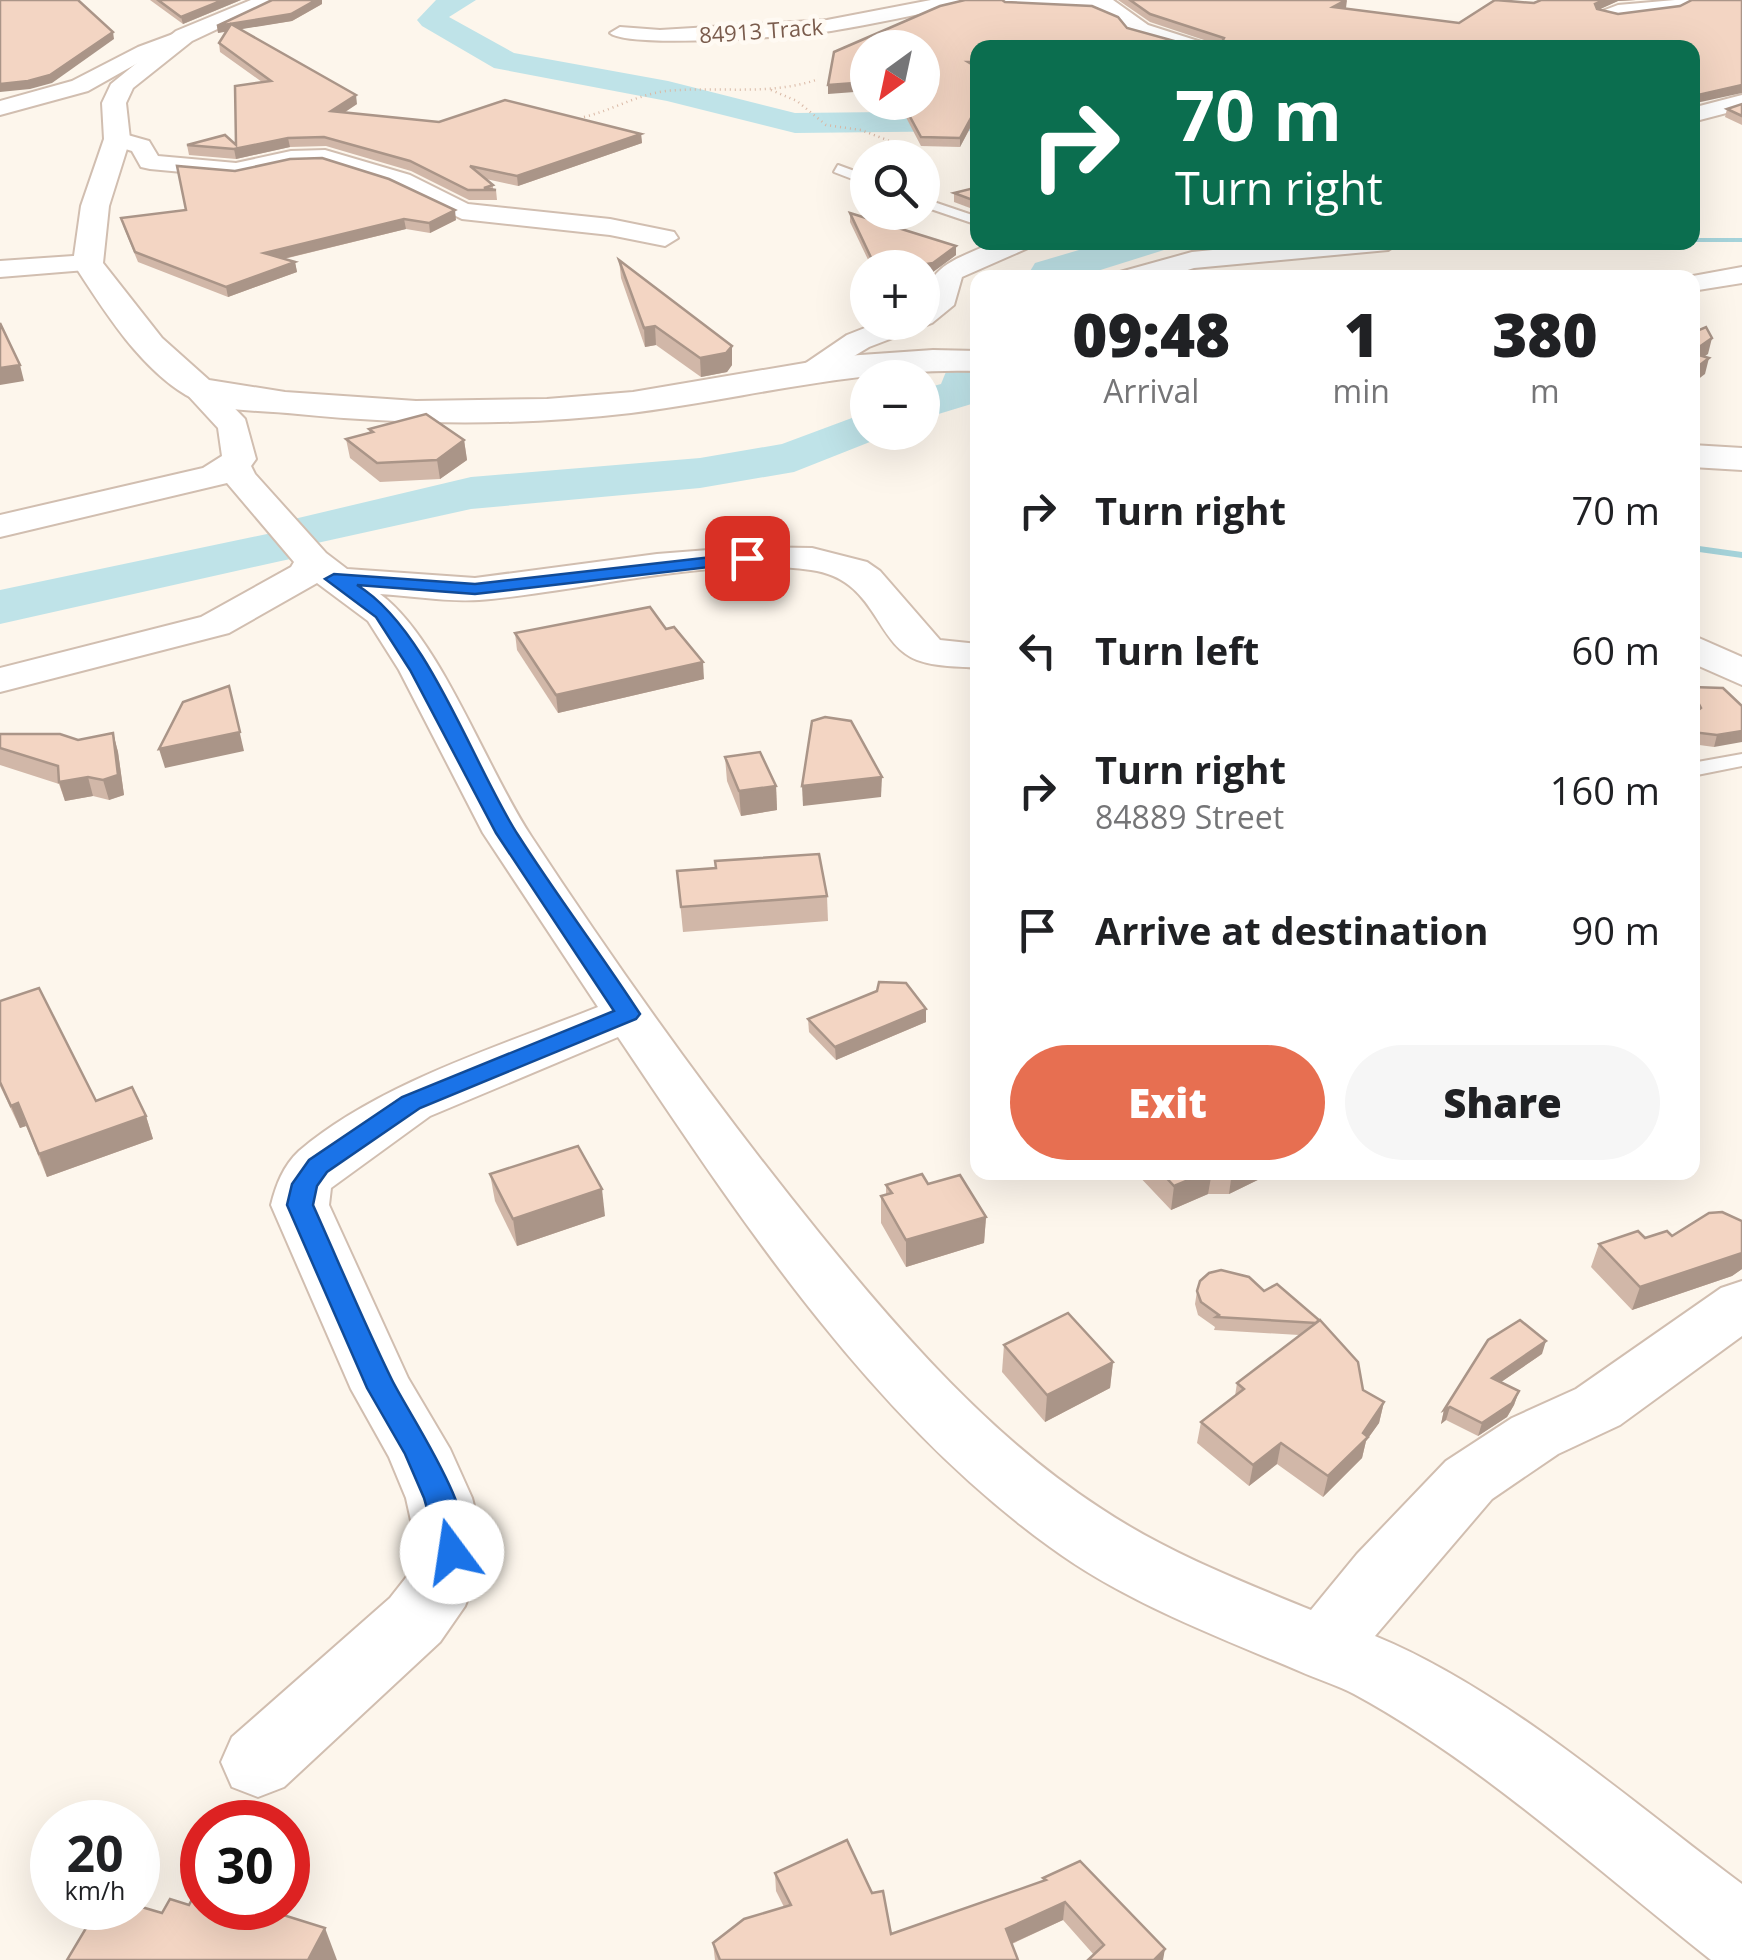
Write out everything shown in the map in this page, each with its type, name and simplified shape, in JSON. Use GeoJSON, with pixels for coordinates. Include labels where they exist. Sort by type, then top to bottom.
{"type":"FeatureCollection","features":[{"type":"Feature","properties":{"kind":"street"},"geometry":{"type":"LineString","coordinates":[[0,108],[94,81],[146,51],[269,0]]}},
{"type":"Feature","properties":{"kind":"street","name":"84913 Track"},"geometry":{"type":"LineString","coordinates":[[620,33],[660,36],[826,26],[960,0]]}},
{"type":"Feature","properties":{"kind":"street"},"geometry":{"type":"LineString","coordinates":[[1005,0],[1086,0],[1119,9],[1138,26],[1134,28],[1180,40]]}},
{"type":"Feature","properties":{"kind":"street"},"geometry":{"type":"LineString","coordinates":[[1607,12],[1628,8],[1668,11],[1688,0]]}},
{"type":"Feature","properties":{"kind":"street"},"geometry":{"type":"LineString","coordinates":[[184,36],[122,84],[114,103],[116,139],[95,206],[88,263],[162,360],[200,390],[234,426],[239,459]]}},
{"type":"Feature","properties":{"kind":"street"},"geometry":{"type":"LineString","coordinates":[[1700,113],[1742,102]]}},
{"type":"Feature","properties":{"kind":"street"},"geometry":{"type":"LineString","coordinates":[[116,139],[141,146],[150,162],[214,169],[247,169],[299,157],[338,159],[429,192],[462,211],[598,225],[665,238]]}},
{"type":"Feature","properties":{"kind":"street"},"geometry":{"type":"LineString","coordinates":[[940,305],[944,279],[952,271],[996,250]]}},
{"type":"Feature","properties":{"kind":"street"},"geometry":{"type":"LineString","coordinates":[[1158,270],[1192,260],[1301,250]]}},
{"type":"Feature","properties":{"kind":"street"},"geometry":{"type":"LineString","coordinates":[[0,269],[88,263]]}},
{"type":"Feature","properties":{"kind":"street"},"geometry":{"type":"LineString","coordinates":[[1700,283],[1742,275]]}},
{"type":"Feature","properties":{"kind":"street"},"geometry":{"type":"LineString","coordinates":[[812,369],[861,340]]}},
{"type":"Feature","properties":{"kind":"street"},"geometry":{"type":"LineString","coordinates":[[200,390],[315,405],[493,411],[632,402],[812,369],[905,358],[970,361]]}},
{"type":"Feature","properties":{"kind":"street"},"geometry":{"type":"LineString","coordinates":[[1700,456],[1742,459]]}},
{"type":"Feature","properties":{"kind":"street"},"geometry":{"type":"LineString","coordinates":[[0,526],[215,476],[239,459]]}},
{"type":"Feature","properties":{"kind":"street"},"geometry":{"type":"LineString","coordinates":[[239,459],[233,465],[242,479],[323,570],[371,602],[382,614],[419,670],[506,833],[628,1014],[738,1172],[851,1315],[923,1395],[1010,1478],[1075,1528],[1163,1581],[1379,1671],[1482,1734],[1742,1934]]}},
{"type":"Feature","properties":{"kind":"street"},"geometry":{"type":"LineString","coordinates":[[0,680],[215,624],[305,574],[323,570],[475,589],[657,565],[747,558],[812,559],[854,570],[866,579],[917,642],[929,650],[970,655]]}},
{"type":"Feature","properties":{"kind":"street"},"geometry":{"type":"LineString","coordinates":[[1700,651],[1742,672]]}},
{"type":"Feature","properties":{"kind":"street"},"geometry":{"type":"LineString","coordinates":[[258,1762],[415,1620],[441,1585],[452,1552],[439,1498],[418,1449],[382,1388],[300,1205],[304,1184],[318,1166],[411,1102],[628,1014]]}},
{"type":"Feature","properties":{"kind":"street"},"geometry":{"type":"LineString","coordinates":[[1323,1648],[1381,1575],[1469,1480],[1535,1436],[1598,1407],[1742,1304]]}},
{"type":"Feature","properties":{"kind":"lane"},"geometry":{"type":"LineString","coordinates":[[838,170],[850,174]]}},
{"type":"Feature","properties":{"kind":"lane"},"geometry":{"type":"LineString","coordinates":[[940,208],[970,217]]}},
{"type":"Feature","properties":{"kind":"lane"},"geometry":{"type":"LineString","coordinates":[[1700,768],[1742,760]]}},
{"type":"Feature","properties":{"kind":"path"},"geometry":{"type":"LineString","coordinates":[[584,117],[612,110],[631,98],[668,90],[768,90],[808,86],[816,80]]}},
{"type":"Feature","properties":{"kind":"path"},"geometry":{"type":"LineString","coordinates":[[768,90],[797,101],[826,125],[862,130],[887,140]]}},
{"type":"Feature","properties":{"kind":"building"},"geometry":{"type":"Polygon","coordinates":[[[0,0],[78,0],[113,32],[50,75],[0,84],[0,0]]]}},
{"type":"Feature","properties":{"kind":"building"},"geometry":{"type":"Polygon","coordinates":[[[158,0],[223,0],[181,17],[158,0]]]}},
{"type":"Feature","properties":{"kind":"building"},"geometry":{"type":"Polygon","coordinates":[[[272,0],[316,0],[291,14],[217,26],[272,0]]]}},
{"type":"Feature","properties":{"kind":"building"},"geometry":{"type":"Polygon","coordinates":[[[965,0],[1002,0],[1092,6],[1118,17],[1127,28],[1170,40],[970,40],[970,120],[960,138],[921,137],[912,120],[940,120],[940,30],[885,30],[940,6],[965,0]]]}},
{"type":"Feature","properties":{"kind":"building"},"geometry":{"type":"Polygon","coordinates":[[[1130,0],[1346,0],[1333,7],[1459,23],[1495,0],[1604,0],[1595,4],[1597,9],[1618,14],[1680,6],[1692,0],[1742,0],[1742,85],[1700,95],[1700,40],[1223,40],[1150,14],[1130,0]]]}},
{"type":"Feature","properties":{"kind":"building"},"geometry":{"type":"Polygon","coordinates":[[[231,24],[356,95],[331,111],[439,122],[505,100],[641,134],[517,176],[470,166],[493,185],[484,188],[496,190],[468,190],[410,161],[324,137],[288,138],[234,149],[187,145],[225,135],[236,145],[235,86],[271,81],[219,43],[231,24]]]}},
{"type":"Feature","properties":{"kind":"building"},"geometry":{"type":"Polygon","coordinates":[[[850,45],[850,83],[828,85],[834,52],[850,45]]]}},
{"type":"Feature","properties":{"kind":"building"},"geometry":{"type":"Polygon","coordinates":[[[1742,104],[1742,116],[1727,109],[1742,104]]]}},
{"type":"Feature","properties":{"kind":"building"},"geometry":{"type":"Polygon","coordinates":[[[322,158],[389,179],[455,210],[429,223],[404,219],[264,253],[295,262],[226,287],[135,252],[121,218],[186,210],[177,166],[235,171],[290,159],[322,158]]]}},
{"type":"Feature","properties":{"kind":"building"},"geometry":{"type":"Polygon","coordinates":[[[970,189],[970,199],[954,193],[970,189]]]}},
{"type":"Feature","properties":{"kind":"building"},"geometry":{"type":"Polygon","coordinates":[[[858,230],[905,230],[956,246],[940,258],[940,250],[867,250],[858,230]]]}},
{"type":"Feature","properties":{"kind":"building"},"geometry":{"type":"Polygon","coordinates":[[[619,260],[732,346],[726,353],[700,358],[655,326],[644,328],[619,260]]]}},
{"type":"Feature","properties":{"kind":"building"},"geometry":{"type":"Polygon","coordinates":[[[0,323],[20,365],[0,368],[0,323]]]}},
{"type":"Feature","properties":{"kind":"building"},"geometry":{"type":"Polygon","coordinates":[[[1706,327],[1712,338],[1700,346],[1700,330],[1706,327]]]}},
{"type":"Feature","properties":{"kind":"building"},"geometry":{"type":"Polygon","coordinates":[[[426,414],[464,440],[437,460],[377,463],[346,439],[373,432],[369,429],[426,414]]]}},
{"type":"Feature","properties":{"kind":"building"},"geometry":{"type":"Polygon","coordinates":[[[650,607],[666,629],[674,627],[703,662],[556,695],[515,633],[650,607]]]}},
{"type":"Feature","properties":{"kind":"building"},"geometry":{"type":"Polygon","coordinates":[[[229,686],[240,732],[159,749],[183,702],[229,686]]]}},
{"type":"Feature","properties":{"kind":"building"},"geometry":{"type":"Polygon","coordinates":[[[1700,687],[1723,688],[1742,706],[1742,731],[1700,733],[1700,687]]]}},
{"type":"Feature","properties":{"kind":"building"},"geometry":{"type":"Polygon","coordinates":[[[825,717],[851,721],[882,777],[802,786],[812,721],[825,717]]]}},
{"type":"Feature","properties":{"kind":"building"},"geometry":{"type":"Polygon","coordinates":[[[113,733],[118,775],[103,780],[88,777],[59,782],[58,766],[0,748],[0,734],[60,734],[78,740],[113,733]]]}},
{"type":"Feature","properties":{"kind":"building"},"geometry":{"type":"Polygon","coordinates":[[[760,752],[776,786],[739,791],[725,757],[760,752]]]}},
{"type":"Feature","properties":{"kind":"building"},"geometry":{"type":"Polygon","coordinates":[[[819,854],[827,896],[681,907],[677,871],[716,868],[715,861],[819,854]]]}},
{"type":"Feature","properties":{"kind":"building"},"geometry":{"type":"Polygon","coordinates":[[[879,982],[906,983],[926,1009],[835,1047],[808,1019],[877,991],[879,982]]]}},
{"type":"Feature","properties":{"kind":"building"},"geometry":{"type":"Polygon","coordinates":[[[39,988],[96,1101],[132,1087],[146,1116],[39,1154],[18,1103],[11,1106],[0,1082],[0,1001],[39,988]]]}},
{"type":"Feature","properties":{"kind":"building"},"geometry":{"type":"Polygon","coordinates":[[[578,1146],[602,1189],[513,1219],[490,1174],[578,1146]]]}},
{"type":"Feature","properties":{"kind":"building"},"geometry":{"type":"Polygon","coordinates":[[[922,1174],[928,1184],[960,1175],[986,1217],[906,1240],[881,1196],[892,1193],[886,1185],[922,1174]]]}},
{"type":"Feature","properties":{"kind":"building"},"geometry":{"type":"Polygon","coordinates":[[[1722,1212],[1742,1221],[1742,1253],[1640,1287],[1599,1244],[1638,1231],[1645,1238],[1667,1231],[1672,1236],[1709,1213],[1722,1212]]]}},
{"type":"Feature","properties":{"kind":"building"},"geometry":{"type":"Polygon","coordinates":[[[1221,1270],[1249,1277],[1264,1291],[1277,1284],[1319,1320],[1316,1323],[1216,1317],[1219,1315],[1201,1302],[1197,1291],[1200,1281],[1209,1273],[1221,1270]]]}},
{"type":"Feature","properties":{"kind":"building"},"geometry":{"type":"Polygon","coordinates":[[[1068,1313],[1113,1362],[1047,1395],[1004,1345],[1068,1313]]]}},
{"type":"Feature","properties":{"kind":"building"},"geometry":{"type":"Polygon","coordinates":[[[1320,1320],[1358,1362],[1363,1390],[1384,1402],[1363,1433],[1368,1437],[1328,1476],[1281,1443],[1253,1465],[1201,1422],[1244,1389],[1237,1383],[1320,1320]]]}},
{"type":"Feature","properties":{"kind":"building"},"geometry":{"type":"Polygon","coordinates":[[[1520,1320],[1546,1341],[1492,1378],[1519,1391],[1512,1403],[1482,1423],[1450,1407],[1444,1410],[1488,1340],[1520,1320]]]}},
{"type":"Feature","properties":{"kind":"building"},"geometry":{"type":"Polygon","coordinates":[[[847,1840],[872,1893],[883,1891],[891,1934],[1046,1880],[1043,1878],[1080,1861],[1165,1949],[1154,1960],[1088,1960],[1104,1945],[1065,1902],[1006,1929],[1018,1960],[720,1960],[713,1943],[744,1919],[791,1905],[775,1873],[847,1840]]]}},
{"type":"Feature","properties":{"kind":"building"},"geometry":{"type":"Polygon","coordinates":[[[170,1899],[180,1902],[180,1930],[310,1930],[310,1923],[325,1928],[308,1960],[67,1960],[85,1930],[160,1930],[160,1912],[170,1899]]]}},
{"type":"Feature","properties":{"kind":"waterway"},"geometry":{"type":"LineString","coordinates":[[462,0],[441,8],[432,20],[505,61],[668,91],[795,123],[970,121]]}},
{"type":"Feature","properties":{"kind":"waterway"},"geometry":{"type":"LineString","coordinates":[[1700,240],[1742,240]]}},
{"type":"Feature","properties":{"kind":"waterway"},"geometry":{"type":"LineString","coordinates":[[1057,270],[1123,250]]}},
{"type":"Feature","properties":{"kind":"waterway"},"geometry":{"type":"LineString","coordinates":[[940,399],[962,392],[968,367]]}},
{"type":"Feature","properties":{"kind":"waterway"},"geometry":{"type":"LineString","coordinates":[[962,392],[970,393]]}},
{"type":"Feature","properties":{"kind":"waterway"},"geometry":{"type":"LineString","coordinates":[[313,530],[471,493],[700,473],[794,457],[850,434]]}},
{"type":"Feature","properties":{"kind":"waterway"},"geometry":{"type":"LineString","coordinates":[[0,607],[281,545]]}},
{"type":"Feature","properties":{"kind":"waterway"},"geometry":{"type":"LineString","coordinates":[[1700,549],[1742,555]]}},
{"type":"Feature","properties":{"kind":"route"},"geometry":{"type":"LineString","coordinates":[[452,1552],[439,1498],[418,1449],[382,1388],[300,1205],[304,1184],[318,1166],[411,1102],[628,1014],[506,833],[419,670],[382,614],[371,602],[334,579],[475,589],[657,565],[747,558]]}}]}
